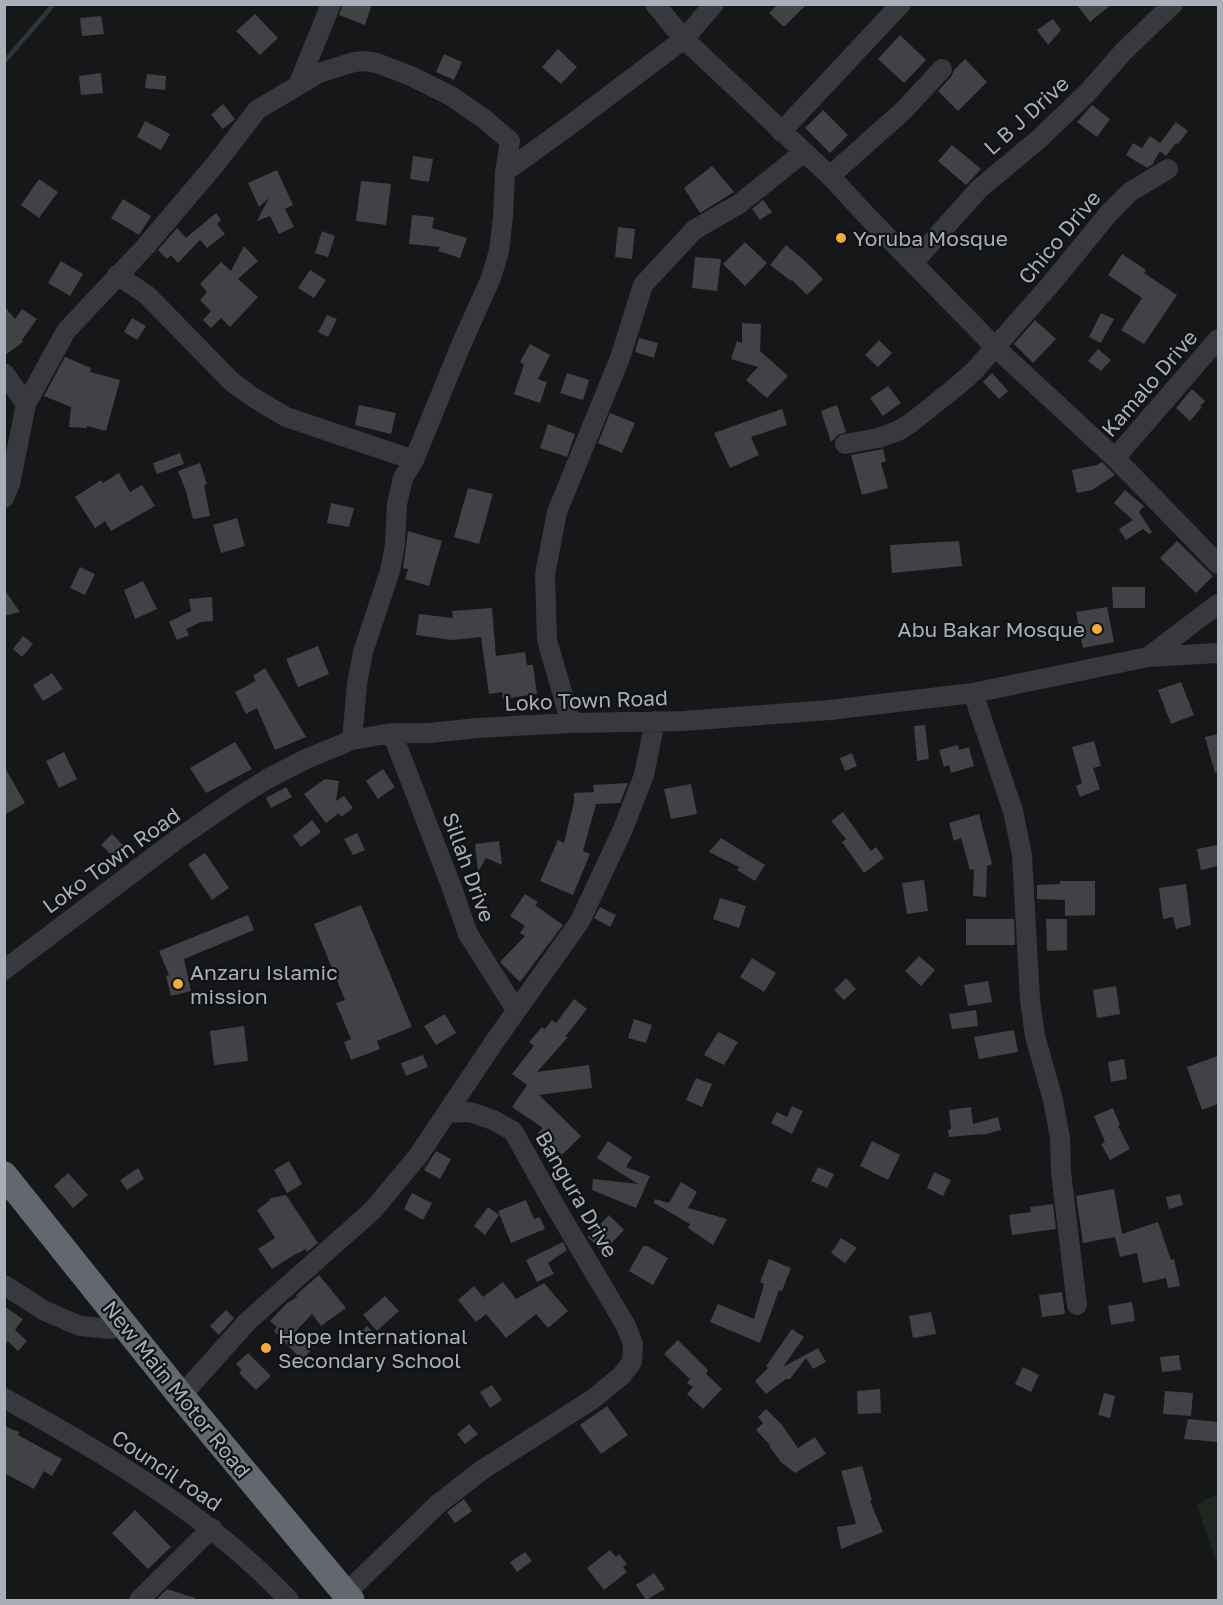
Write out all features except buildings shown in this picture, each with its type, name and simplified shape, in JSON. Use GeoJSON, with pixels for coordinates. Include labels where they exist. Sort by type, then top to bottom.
{"type":"FeatureCollection","features":[{"type":"Feature","properties":{"kind":"highway","name":"New Main Motor Road"},"geometry":{"type":"LineString","coordinates":[[4,1175],[342,1598]]}},
{"type":"Feature","properties":{"kind":"highway","name":"New Main Motor Road"},"geometry":{"type":"LineString","coordinates":[[4,1196],[74,1280],[111,1329],[342,1598]]}},
{"type":"Feature","properties":{"kind":"street"},"geometry":{"type":"LineString","coordinates":[[299,83],[331,4]]}},
{"type":"Feature","properties":{"kind":"street"},"geometry":{"type":"LineString","coordinates":[[655,4],[684,39],[830,176],[995,347],[1115,458],[1218,564]]}},
{"type":"Feature","properties":{"kind":"street"},"geometry":{"type":"LineString","coordinates":[[505,172],[684,39],[714,4]]}},
{"type":"Feature","properties":{"kind":"street"},"geometry":{"type":"LineString","coordinates":[[781,132],[901,4]]}},
{"type":"Feature","properties":{"kind":"street","name":"L B J Drive"},"geometry":{"type":"LineString","coordinates":[[913,263],[979,189],[1039,139],[1173,4]]}},
{"type":"Feature","properties":{"kind":"street"},"geometry":{"type":"LineString","coordinates":[[4,498],[10,484],[26,404],[66,331],[145,247],[211,170],[257,110],[319,73],[364,61],[377,63],[411,76],[451,96],[483,118],[510,141],[505,172],[499,251],[491,278],[414,460],[403,478],[397,504],[395,544],[390,571],[363,652],[357,684],[352,740]]}},
{"type":"Feature","properties":{"kind":"street"},"geometry":{"type":"LineString","coordinates":[[830,176],[903,111],[942,69]]}},
{"type":"Feature","properties":{"kind":"street"},"geometry":{"type":"LineString","coordinates":[[571,723],[547,640],[545,574],[557,512],[620,358],[643,285],[694,230],[739,204],[804,152]]}},
{"type":"Feature","properties":{"kind":"street","name":"Chico Drive"},"geometry":{"type":"LineString","coordinates":[[844,444],[889,435],[912,422],[956,387],[1050,285],[1109,213],[1130,192],[1168,169]]}},
{"type":"Feature","properties":{"kind":"street"},"geometry":{"type":"LineString","coordinates":[[117,275],[147,295],[203,354],[231,381],[251,396],[286,417],[414,460]]}},
{"type":"Feature","properties":{"kind":"street","name":"Kamalo Drive"},"geometry":{"type":"LineString","coordinates":[[1115,458],[1168,394],[1218,339]]}},
{"type":"Feature","properties":{"kind":"street"},"geometry":{"type":"LineString","coordinates":[[4,373],[26,404]]}},
{"type":"Feature","properties":{"kind":"street","name":"Loko Town Road"},"geometry":{"type":"LineString","coordinates":[[7,963],[237,798],[306,759],[352,740],[392,734],[571,723],[683,721],[830,710],[974,693],[1148,657],[1218,604]]}},
{"type":"Feature","properties":{"kind":"street"},"geometry":{"type":"LineString","coordinates":[[1148,657],[1218,653]]}},
{"type":"Feature","properties":{"kind":"street"},"geometry":{"type":"LineString","coordinates":[[974,693],[1012,811],[1022,855],[1029,1000],[1035,1036],[1053,1100],[1060,1138],[1077,1305]]}},
{"type":"Feature","properties":{"kind":"street"},"geometry":{"type":"LineString","coordinates":[[181,1396],[248,1321],[373,1210],[411,1165],[516,1010],[580,921],[623,829],[644,775],[655,721]]}},
{"type":"Feature","properties":{"kind":"street","name":"Sillah Drive"},"geometry":{"type":"LineString","coordinates":[[392,734],[468,934],[516,1010]]}},
{"type":"Feature","properties":{"kind":"street","name":"Bangura Drive"},"geometry":{"type":"LineString","coordinates":[[342,1598],[438,1504],[482,1470],[593,1399],[621,1376],[632,1362],[633,1344],[626,1326],[513,1131],[493,1120],[470,1112],[447,1113]]}},
{"type":"Feature","properties":{"kind":"street"},"geometry":{"type":"LineString","coordinates":[[4,1285],[45,1311],[80,1326],[111,1329]]}},
{"type":"Feature","properties":{"kind":"street","name":"Council road"},"geometry":{"type":"LineString","coordinates":[[4,1398],[139,1476],[212,1528],[289,1600]]}},
{"type":"Feature","properties":{"kind":"street"},"geometry":{"type":"LineString","coordinates":[[139,1600],[212,1528]]}},
{"type":"Feature","properties":{"kind":"shaded area"},"geometry":{"type":"Polygon","coordinates":[[[1218,1493],[1218,1567],[1197,1505],[1218,1493]]]}},
{"type":"Feature","properties":{"kind":"waterway"},"geometry":{"type":"LineString","coordinates":[[4,62],[54,4]]}},
{"type":"Feature","properties":{"kind":"place","name":"Yoruba Mosque"},"geometry":{"type":"Point","coordinates":[841,238]}},
{"type":"Feature","properties":{"kind":"place","name":"Abu Bakar Mosque"},"geometry":{"type":"Point","coordinates":[1097,629]}},
{"type":"Feature","properties":{"kind":"place","name":"Anzaru Islamic mission"},"geometry":{"type":"Point","coordinates":[178,984]}},
{"type":"Feature","properties":{"kind":"place","name":"Hope International Secondary School"},"geometry":{"type":"Point","coordinates":[266,1348]}}]}
